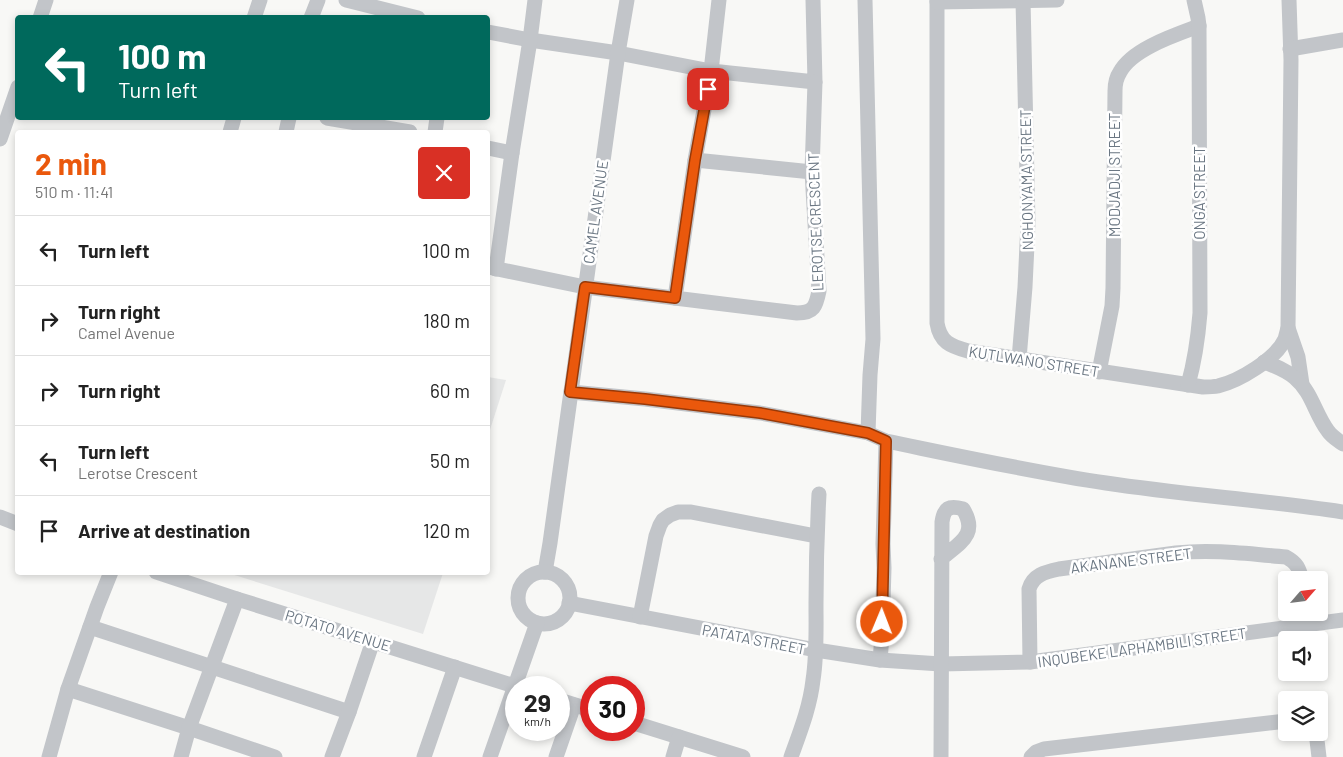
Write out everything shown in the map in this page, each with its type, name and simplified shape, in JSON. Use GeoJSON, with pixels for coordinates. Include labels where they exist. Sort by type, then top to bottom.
{"type":"FeatureCollection","features":[{"type":"Feature","properties":{"kind":"street"},"geometry":{"type":"LineString","coordinates":[[41,15],[46,0]]}},
{"type":"Feature","properties":{"kind":"street"},"geometry":{"type":"LineString","coordinates":[[255,15],[260,0]]}},
{"type":"Feature","properties":{"kind":"street"},"geometry":{"type":"LineString","coordinates":[[312,15],[318,0]]}},
{"type":"Feature","properties":{"kind":"street"},"geometry":{"type":"LineString","coordinates":[[346,0],[406,15]]}},
{"type":"Feature","properties":{"kind":"street"},"geometry":{"type":"LineString","coordinates":[[535,0],[512,153],[492,268],[585,287],[675,298],[695,160],[711,71],[720,0]]}},
{"type":"Feature","properties":{"kind":"street","name":"CAMEL AVENUE"},"geometry":{"type":"LineString","coordinates":[[545,572],[627,0]]}},
{"type":"Feature","properties":{"kind":"street","name":"LEROTSE CRESCENT"},"geometry":{"type":"LineString","coordinates":[[675,298],[797,313],[805,313],[812,310],[816,305],[819,284],[812,172],[815,82],[813,0]]}},
{"type":"Feature","properties":{"kind":"street"},"geometry":{"type":"LineString","coordinates":[[864,0],[872,339],[868,433]]}},
{"type":"Feature","properties":{"kind":"street"},"geometry":{"type":"LineString","coordinates":[[937,1],[1057,0]]}},
{"type":"Feature","properties":{"kind":"street","name":"ONGA STREET"},"geometry":{"type":"LineString","coordinates":[[1188,385],[1195,361],[1200,312],[1198,26],[1194,0]]}},
{"type":"Feature","properties":{"kind":"street"},"geometry":{"type":"LineString","coordinates":[[1289,0],[1291,60],[1288,328],[1298,356],[1302,384]]}},
{"type":"Feature","properties":{"kind":"street","name":"KUTLWANO STREET"},"geometry":{"type":"LineString","coordinates":[[937,1],[937,323],[939,334],[945,340],[956,347],[968,351],[1203,387],[1216,386],[1240,377],[1264,362],[1277,351],[1285,339],[1288,328]]}},
{"type":"Feature","properties":{"kind":"street","name":"NGHONYAMA STREET"},"geometry":{"type":"LineString","coordinates":[[1019,359],[1028,223],[1023,1]]}},
{"type":"Feature","properties":{"kind":"street","name":"MODJADJI STREET"},"geometry":{"type":"LineString","coordinates":[[1099,372],[1112,306],[1116,81],[1120,71],[1137,54],[1166,38],[1198,26]]}},
{"type":"Feature","properties":{"kind":"street"},"geometry":{"type":"LineString","coordinates":[[490,32],[618,53],[711,71],[815,82]]}},
{"type":"Feature","properties":{"kind":"street"},"geometry":{"type":"LineString","coordinates":[[1290,49],[1343,40]]}},
{"type":"Feature","properties":{"kind":"street"},"geometry":{"type":"LineString","coordinates":[[0,139],[15,96]]}},
{"type":"Feature","properties":{"kind":"street"},"geometry":{"type":"LineString","coordinates":[[339,120],[398,130]]}},
{"type":"Feature","properties":{"kind":"street"},"geometry":{"type":"LineString","coordinates":[[490,148],[512,153]]}},
{"type":"Feature","properties":{"kind":"street"},"geometry":{"type":"LineString","coordinates":[[695,160],[812,172]]}},
{"type":"Feature","properties":{"kind":"street"},"geometry":{"type":"LineString","coordinates":[[1264,362],[1297,378],[1313,402],[1328,431],[1343,444]]}},
{"type":"Feature","properties":{"kind":"street"},"geometry":{"type":"LineString","coordinates":[[570,392],[760,413],[868,433],[886,441],[1015,468],[1178,493],[1296,505],[1343,512]]}},
{"type":"Feature","properties":{"kind":"street"},"geometry":{"type":"LineString","coordinates":[[880,660],[886,441]]}},
{"type":"Feature","properties":{"kind":"street"},"geometry":{"type":"LineString","coordinates":[[791,757],[805,718],[814,679],[816,650],[816,536],[819,494]]}},
{"type":"Feature","properties":{"kind":"street"},"geometry":{"type":"LineString","coordinates":[[640,617],[656,536],[663,520],[670,515],[678,512],[701,513],[816,536]]}},
{"type":"Feature","properties":{"kind":"street"},"geometry":{"type":"LineString","coordinates":[[0,517],[15,523]]}},
{"type":"Feature","properties":{"kind":"street","name":"AKANANE STREET"},"geometry":{"type":"LineString","coordinates":[[1030,662],[1030,583],[1034,578],[1047,572],[1192,551],[1286,557],[1293,561],[1299,571]]}},
{"type":"Feature","properties":{"kind":"street"},"geometry":{"type":"LineString","coordinates":[[941,757],[942,559]]}},
{"type":"Feature","properties":{"kind":"street"},"geometry":{"type":"LineString","coordinates":[[539,572],[545,572],[555,575],[562,580],[570,595],[566,611],[561,618],[545,624],[536,623],[523,613],[519,605],[518,596],[524,581],[539,572]]}},
{"type":"Feature","properties":{"kind":"street"},"geometry":{"type":"LineString","coordinates":[[55,755],[68,689],[96,606],[110,575]]}},
{"type":"Feature","properties":{"kind":"street","name":"POTATO AVENUE"},"geometry":{"type":"LineString","coordinates":[[165,575],[505,682]]}},
{"type":"Feature","properties":{"kind":"street"},"geometry":{"type":"LineString","coordinates":[[181,757],[189,728],[237,599]]}},
{"type":"Feature","properties":{"kind":"street","name":"PATATA STREET"},"geometry":{"type":"LineString","coordinates":[[569,603],[816,650],[880,660],[941,664]]}},
{"type":"Feature","properties":{"kind":"street","name":"INQUBEKE LAPHAMBILI STREET"},"geometry":{"type":"LineString","coordinates":[[1328,619],[1343,620]]}},
{"type":"Feature","properties":{"kind":"street","name":"INQUBEKE LAPHAMBILI STREET"},"geometry":{"type":"LineString","coordinates":[[941,664],[1030,662],[1292,621]]}},
{"type":"Feature","properties":{"kind":"street"},"geometry":{"type":"LineString","coordinates":[[521,676],[536,623]]}},
{"type":"Feature","properties":{"kind":"street"},"geometry":{"type":"LineString","coordinates":[[90,627],[349,712]]}},
{"type":"Feature","properties":{"kind":"street"},"geometry":{"type":"LineString","coordinates":[[332,757],[373,641]]}},
{"type":"Feature","properties":{"kind":"street"},"geometry":{"type":"LineString","coordinates":[[424,757],[455,667]]}},
{"type":"Feature","properties":{"kind":"street"},"geometry":{"type":"LineString","coordinates":[[68,689],[275,757]]}},
{"type":"Feature","properties":{"kind":"street"},"geometry":{"type":"LineString","coordinates":[[570,704],[580,707]]}},
{"type":"Feature","properties":{"kind":"street"},"geometry":{"type":"LineString","coordinates":[[556,757],[574,705]]}},
{"type":"Feature","properties":{"kind":"street"},"geometry":{"type":"LineString","coordinates":[[490,757],[505,719]]}},
{"type":"Feature","properties":{"kind":"street"},"geometry":{"type":"LineString","coordinates":[[1031,757],[1036,752],[1044,749],[1278,722]]}},
{"type":"Feature","properties":{"kind":"street"},"geometry":{"type":"LineString","coordinates":[[645,726],[743,757]]}},
{"type":"Feature","properties":{"kind":"street"},"geometry":{"type":"LineString","coordinates":[[673,757],[679,737]]}},
{"type":"Feature","properties":{"kind":"street"},"geometry":{"type":"LineString","coordinates":[[1317,741],[1319,757]]}},
{"type":"Feature","properties":{"kind":"shaded area"},"geometry":{"type":"Polygon","coordinates":[[[490,377],[506,380],[490,430],[490,377]]]}},
{"type":"Feature","properties":{"kind":"shaded area"},"geometry":{"type":"Polygon","coordinates":[[[234,575],[442,575],[423,634],[234,575]]]}},
{"type":"Feature","properties":{"kind":"route"},"geometry":{"type":"LineString","coordinates":[[708,89],[695,160],[675,298],[585,287],[570,392],[760,413],[868,433],[886,441],[882,622]]}}]}
